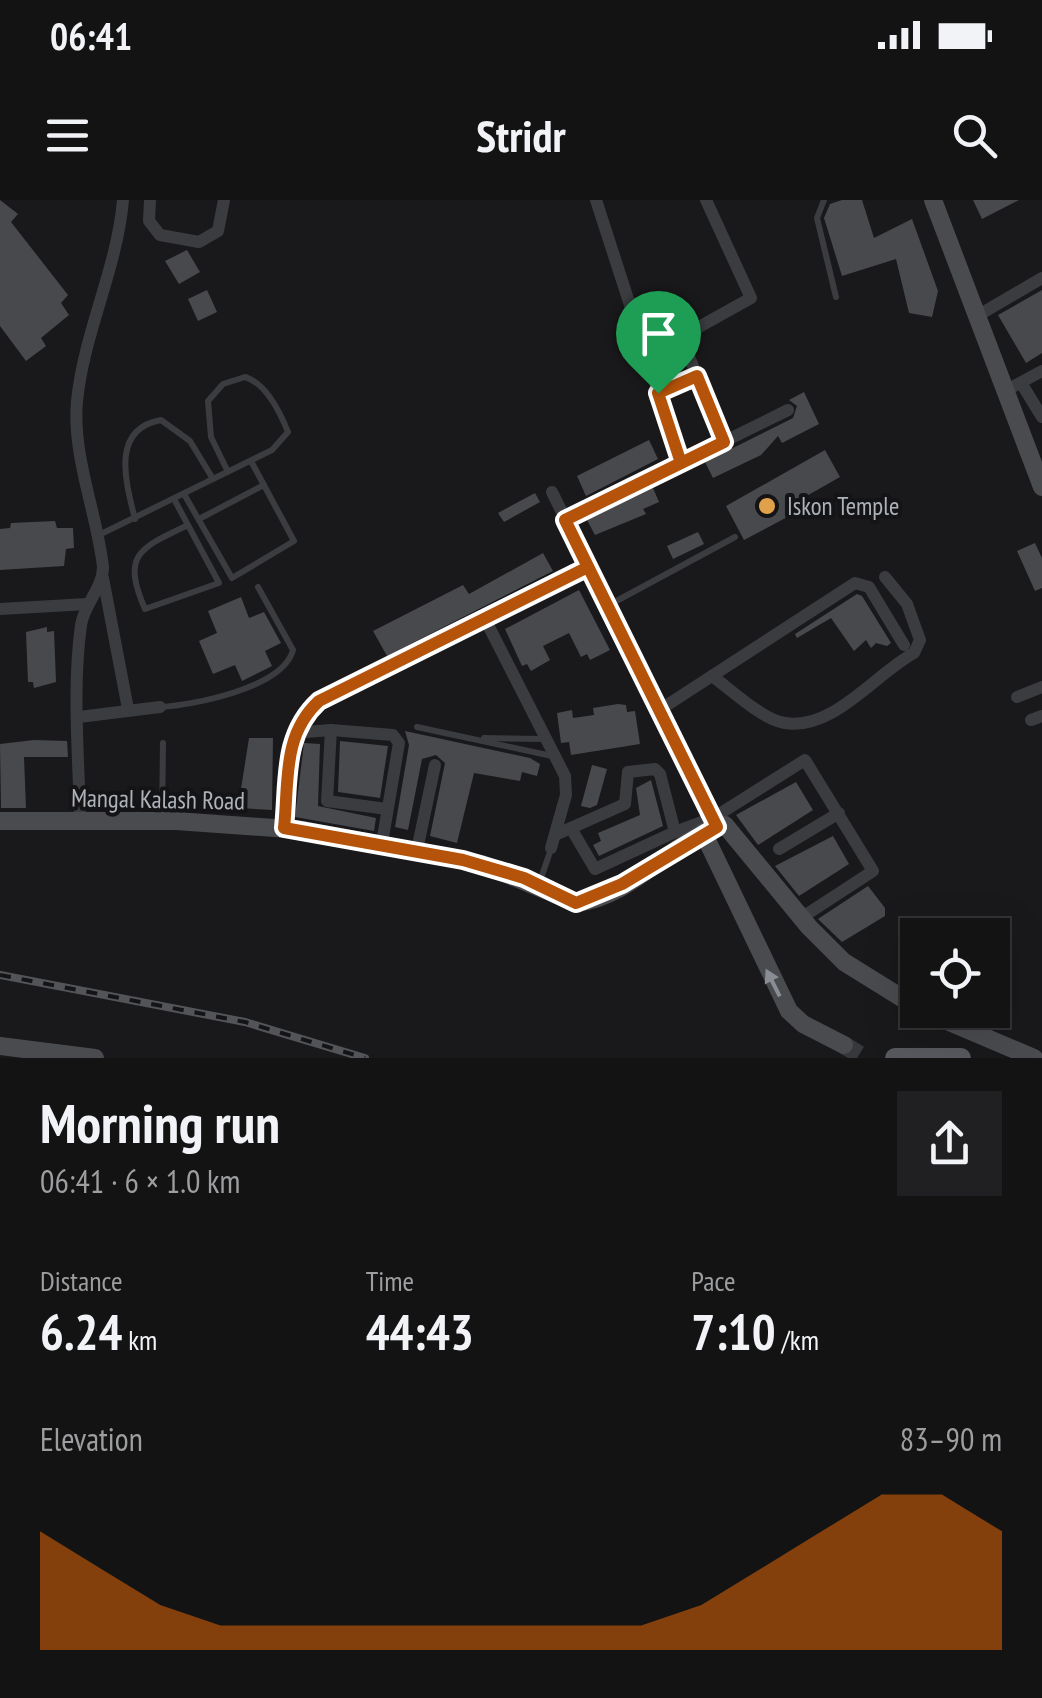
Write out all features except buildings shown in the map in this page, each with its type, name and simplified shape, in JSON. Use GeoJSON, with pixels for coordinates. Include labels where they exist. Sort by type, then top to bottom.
{"type":"FeatureCollection","features":[{"type":"Feature","properties":{"kind":"main road"},"geometry":{"type":"LineString","coordinates":[[895,1058],[961,1058]]}},
{"type":"Feature","properties":{"kind":"street"},"geometry":{"type":"LineString","coordinates":[[122,200],[116,248],[77,403],[78,436],[128,709]]}},
{"type":"Feature","properties":{"kind":"street"},"geometry":{"type":"LineString","coordinates":[[150,200],[149,221],[160,235],[199,242],[218,231],[224,200]]}},
{"type":"Feature","properties":{"kind":"street"},"geometry":{"type":"LineString","coordinates":[[596,200],[681,463]]}},
{"type":"Feature","properties":{"kind":"street"},"geometry":{"type":"LineString","coordinates":[[706,200],[751,298],[681,338],[724,442]]}},
{"type":"Feature","properties":{"kind":"street"},"geometry":{"type":"LineString","coordinates":[[933,200],[977,316],[1012,391],[1042,487]]}},
{"type":"Feature","properties":{"kind":"street"},"geometry":{"type":"LineString","coordinates":[[977,316],[1042,278]]}},
{"type":"Feature","properties":{"kind":"street"},"geometry":{"type":"LineString","coordinates":[[1012,391],[1042,373]]}},
{"type":"Feature","properties":{"kind":"street"},"geometry":{"type":"LineString","coordinates":[[658,393],[697,376]]}},
{"type":"Feature","properties":{"kind":"street"},"geometry":{"type":"LineString","coordinates":[[1012,391],[1042,417]]}},
{"type":"Feature","properties":{"kind":"street"},"geometry":{"type":"LineString","coordinates":[[565,520],[788,410]]}},
{"type":"Feature","properties":{"kind":"street"},"geometry":{"type":"LineString","coordinates":[[552,492],[661,709],[789,1011],[803,1024],[844,1046]]}},
{"type":"Feature","properties":{"kind":"street"},"geometry":{"type":"LineString","coordinates":[[284,828],[294,733],[319,701],[588,567]]}},
{"type":"Feature","properties":{"kind":"street"},"geometry":{"type":"LineString","coordinates":[[712,676],[783,723],[811,720],[840,706],[914,654],[920,640],[908,604],[885,577]]}},
{"type":"Feature","properties":{"kind":"street"},"geometry":{"type":"LineString","coordinates":[[80,822],[80,638],[87,604],[103,578]]}},
{"type":"Feature","properties":{"kind":"street"},"geometry":{"type":"LineString","coordinates":[[661,709],[862,582],[904,645]]}},
{"type":"Feature","properties":{"kind":"street"},"geometry":{"type":"LineString","coordinates":[[0,609],[87,604]]}},
{"type":"Feature","properties":{"kind":"street"},"geometry":{"type":"LineString","coordinates":[[485,620],[557,757],[566,785],[553,841]]}},
{"type":"Feature","properties":{"kind":"street"},"geometry":{"type":"LineString","coordinates":[[1017,697],[1042,687]]}},
{"type":"Feature","properties":{"kind":"street"},"geometry":{"type":"LineString","coordinates":[[78,718],[160,707]]}},
{"type":"Feature","properties":{"kind":"street"},"geometry":{"type":"LineString","coordinates":[[294,733],[332,730],[398,739],[382,843]]}},
{"type":"Feature","properties":{"kind":"street"},"geometry":{"type":"LineString","coordinates":[[332,730],[327,801],[387,809]]}},
{"type":"Feature","properties":{"kind":"street"},"geometry":{"type":"LineString","coordinates":[[711,826],[805,760],[874,871],[802,918]]}},
{"type":"Feature","properties":{"kind":"street"},"geometry":{"type":"LineString","coordinates":[[417,850],[435,765]]}},
{"type":"Feature","properties":{"kind":"street"},"geometry":{"type":"LineString","coordinates":[[553,841],[625,804],[628,772],[656,769],[676,832]]}},
{"type":"Feature","properties":{"kind":"street"},"geometry":{"type":"LineString","coordinates":[[779,849],[838,813]]}},
{"type":"Feature","properties":{"kind":"street","name":"Mangal Kalash Road"},"geometry":{"type":"LineString","coordinates":[[0,821],[162,821],[284,828],[482,864],[538,884],[568,900],[584,902],[622,884],[711,826]]}},
{"type":"Feature","properties":{"kind":"street"},"geometry":{"type":"LineString","coordinates":[[572,830],[595,869],[676,832],[725,825],[844,962],[900,997]]}},
{"type":"Feature","properties":{"kind":"street"},"geometry":{"type":"LineString","coordinates":[[964,1028],[1034,1058]]}},
{"type":"Feature","properties":{"kind":"street"},"geometry":{"type":"LineString","coordinates":[[0,1046],[95,1058]]}},
{"type":"Feature","properties":{"kind":"lane"},"geometry":{"type":"LineString","coordinates":[[824,200],[817,218],[836,297]]}},
{"type":"Feature","properties":{"kind":"lane"},"geometry":{"type":"LineString","coordinates":[[98,536],[214,480],[280,445],[288,432],[261,385],[245,377],[223,384],[208,401],[212,437],[228,472]]}},
{"type":"Feature","properties":{"kind":"lane"},"geometry":{"type":"LineString","coordinates":[[135,518],[124,477],[125,456],[129,440],[149,422],[161,420],[174,426],[190,441],[214,480]]}},
{"type":"Feature","properties":{"kind":"lane"},"geometry":{"type":"LineString","coordinates":[[184,494],[232,578],[294,541],[251,461]]}},
{"type":"Feature","properties":{"kind":"lane"},"geometry":{"type":"LineString","coordinates":[[198,519],[264,485]]}},
{"type":"Feature","properties":{"kind":"lane"},"geometry":{"type":"LineString","coordinates":[[174,499],[220,584],[145,609],[134,579],[135,559],[148,545],[188,525]]}},
{"type":"Feature","properties":{"kind":"lane"},"geometry":{"type":"LineString","coordinates":[[608,606],[735,537]]}},
{"type":"Feature","properties":{"kind":"lane"},"geometry":{"type":"LineString","coordinates":[[160,707],[243,689],[288,662],[293,650],[258,587]]}},
{"type":"Feature","properties":{"kind":"lane"},"geometry":{"type":"LineString","coordinates":[[416,727],[557,757]]}},
{"type":"Feature","properties":{"kind":"lane"},"geometry":{"type":"LineString","coordinates":[[484,738],[548,739]]}},
{"type":"Feature","properties":{"kind":"lane"},"geometry":{"type":"LineString","coordinates":[[162,821],[163,743]]}},
{"type":"Feature","properties":{"kind":"lane"},"geometry":{"type":"LineString","coordinates":[[538,884],[553,841]]}},
{"type":"Feature","properties":{"kind":"tunnel"},"geometry":{"type":"LineString","coordinates":[[844,1045],[865,1058]]}},
{"type":"Feature","properties":{"kind":"railway"},"geometry":{"type":"LineString","coordinates":[[0,975],[245,1022],[365,1058]]}},
{"type":"Feature","properties":{"kind":"place","name":"Iskon Temple"},"geometry":{"type":"Point","coordinates":[767,506]}},
{"type":"Feature","properties":{"kind":"route"},"geometry":{"type":"LineString","coordinates":[[658,393],[681,463],[565,520],[588,567],[319,701],[305,714],[291,738],[284,828],[463,860],[524,878],[576,903],[592,900],[622,884],[717,827],[565,520],[724,442],[697,376],[658,393]]}}]}
